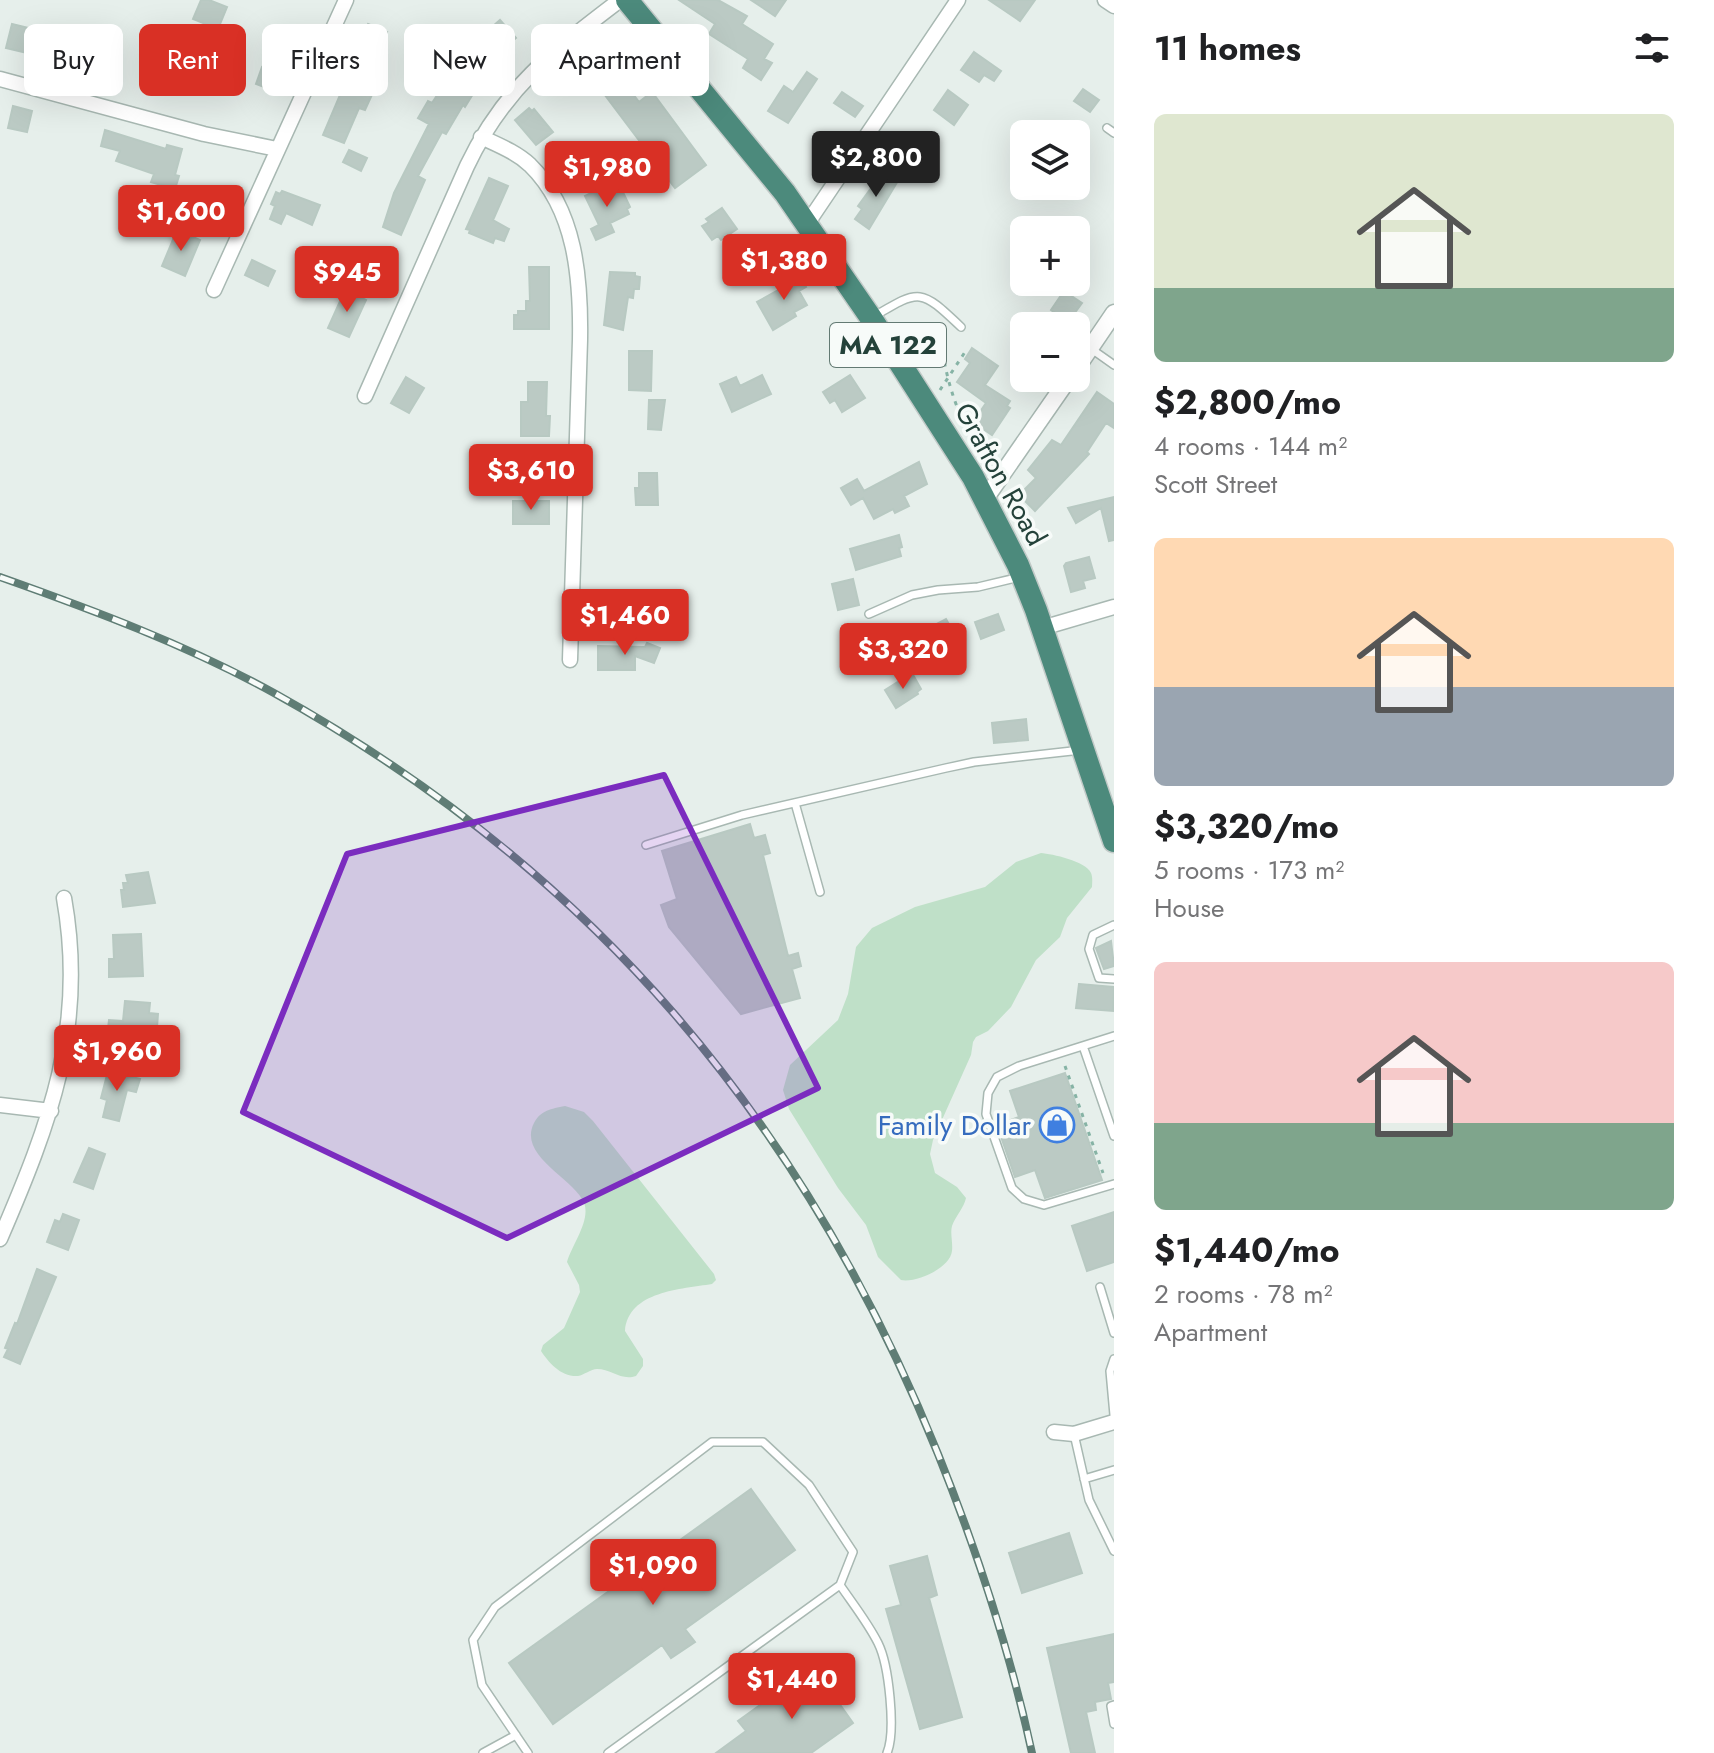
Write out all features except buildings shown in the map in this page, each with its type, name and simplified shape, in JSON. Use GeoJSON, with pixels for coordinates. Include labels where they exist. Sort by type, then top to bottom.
{"type":"FeatureCollection","features":[{"type":"Feature","properties":{"kind":"highway","name":"Grafton Road"},"geometry":{"type":"LineString","coordinates":[[627,0],[807,224],[946,432],[985,499],[1022,576],[1080,740]]}},
{"type":"Feature","properties":{"kind":"highway","name":"MA 122"},"geometry":{"type":"LineString","coordinates":[[1080,740],[1112,827]]}},
{"type":"Feature","properties":{"kind":"street"},"geometry":{"type":"LineString","coordinates":[[214,290],[346,0]]}},
{"type":"Feature","properties":{"kind":"street"},"geometry":{"type":"LineString","coordinates":[[365,396],[481,137],[499,109],[546,59],[620,0]]}},
{"type":"Feature","properties":{"kind":"street"},"geometry":{"type":"LineString","coordinates":[[807,224],[958,0]]}},
{"type":"Feature","properties":{"kind":"street"},"geometry":{"type":"LineString","coordinates":[[1105,0],[1114,6]]}},
{"type":"Feature","properties":{"kind":"street"},"geometry":{"type":"LineString","coordinates":[[0,79],[204,134],[277,149]]}},
{"type":"Feature","properties":{"kind":"street"},"geometry":{"type":"LineString","coordinates":[[481,137],[528,163],[541,178],[559,208],[577,266],[581,292],[570,660]]}},
{"type":"Feature","properties":{"kind":"street"},"geometry":{"type":"LineString","coordinates":[[1090,348],[1114,313]]}},
{"type":"Feature","properties":{"kind":"street"},"geometry":{"type":"LineString","coordinates":[[985,499],[1059,392]]}},
{"type":"Feature","properties":{"kind":"street"},"geometry":{"type":"LineString","coordinates":[[1042,628],[1114,607]]}},
{"type":"Feature","properties":{"kind":"street"},"geometry":{"type":"LineString","coordinates":[[0,1239],[51,1111],[67,1044],[71,1012],[70,948],[64,898]]}},
{"type":"Feature","properties":{"kind":"street"},"geometry":{"type":"LineString","coordinates":[[0,1105],[51,1111]]}},
{"type":"Feature","properties":{"kind":"street"},"geometry":{"type":"LineString","coordinates":[[1054,1432],[1074,1434],[1114,1422]]}},
{"type":"Feature","properties":{"kind":"lane"},"geometry":{"type":"LineString","coordinates":[[871,318],[908,296],[933,300],[961,327]]}},
{"type":"Feature","properties":{"kind":"lane"},"geometry":{"type":"LineString","coordinates":[[1090,348],[1114,365]]}},
{"type":"Feature","properties":{"kind":"lane"},"geometry":{"type":"LineString","coordinates":[[869,614],[912,595],[978,587],[1022,576]]}},
{"type":"Feature","properties":{"kind":"lane"},"geometry":{"type":"LineString","coordinates":[[646,845],[731,818],[1080,740]]}},
{"type":"Feature","properties":{"kind":"lane"},"geometry":{"type":"LineString","coordinates":[[795,803],[820,892]]}},
{"type":"Feature","properties":{"kind":"lane"},"geometry":{"type":"LineString","coordinates":[[1114,925],[1093,935],[1089,949],[1099,978],[1114,979]]}},
{"type":"Feature","properties":{"kind":"lane"},"geometry":{"type":"LineString","coordinates":[[1114,1036],[1019,1066],[997,1077],[988,1093],[986,1114],[1012,1188],[1024,1199],[1044,1205],[1114,1184]]}},
{"type":"Feature","properties":{"kind":"lane"},"geometry":{"type":"LineString","coordinates":[[1083,1046],[1114,1136]]}},
{"type":"Feature","properties":{"kind":"lane"},"geometry":{"type":"LineString","coordinates":[[1100,1287],[1114,1333]]}},
{"type":"Feature","properties":{"kind":"lane"},"geometry":{"type":"LineString","coordinates":[[1114,1359],[1114,1415]]}},
{"type":"Feature","properties":{"kind":"lane"},"geometry":{"type":"LineString","coordinates":[[1074,1434],[1089,1500],[1114,1551]]}},
{"type":"Feature","properties":{"kind":"lane"},"geometry":{"type":"LineString","coordinates":[[528,1753],[482,1685],[473,1640],[495,1607],[712,1442],[763,1442],[809,1485],[853,1552],[840,1585],[608,1753]]}},
{"type":"Feature","properties":{"kind":"lane"},"geometry":{"type":"LineString","coordinates":[[1084,1479],[1114,1470]]}},
{"type":"Feature","properties":{"kind":"lane"},"geometry":{"type":"LineString","coordinates":[[840,1585],[879,1645],[888,1686],[892,1739],[887,1753]]}},
{"type":"Feature","properties":{"kind":"lane"},"geometry":{"type":"LineString","coordinates":[[1114,1705],[1111,1706],[1114,1724]]}},
{"type":"Feature","properties":{"kind":"lane"},"geometry":{"type":"LineString","coordinates":[[483,1753],[516,1735]]}},
{"type":"Feature","properties":{"kind":"path"},"geometry":{"type":"LineString","coordinates":[[941,343],[948,377],[968,426],[1000,451]]}},
{"type":"Feature","properties":{"kind":"path"},"geometry":{"type":"LineString","coordinates":[[938,393],[965,352]]}},
{"type":"Feature","properties":{"kind":"path"},"geometry":{"type":"LineString","coordinates":[[1065,1066],[1103,1173]]}},
{"type":"Feature","properties":{"kind":"highlighted area"},"geometry":{"type":"Polygon","coordinates":[[[664,775],[818,1088],[507,1238],[243,1112],[347,854],[664,775]]]}},
{"type":"Feature","properties":{"kind":"green space"},"geometry":{"type":"Polygon","coordinates":[[[1041,853],[1083,865],[1091,873],[1092,887],[1067,918],[1060,937],[1036,960],[1011,1007],[973,1042],[971,1055],[933,1140],[930,1154],[935,1173],[957,1187],[966,1198],[952,1226],[952,1251],[945,1263],[932,1273],[901,1280],[878,1257],[866,1225],[838,1188],[789,1109],[783,1090],[790,1065],[838,1020],[848,994],[856,947],[872,928],[915,907],[985,887],[1016,862],[1041,853]]]}},
{"type":"Feature","properties":{"kind":"green space"},"geometry":{"type":"Polygon","coordinates":[[[565,1106],[584,1112],[593,1121],[716,1280],[712,1284],[658,1294],[636,1307],[628,1318],[625,1331],[643,1359],[643,1366],[636,1376],[626,1377],[597,1369],[572,1376],[556,1368],[541,1351],[543,1345],[564,1328],[580,1292],[567,1262],[583,1225],[584,1203],[579,1194],[540,1156],[533,1146],[531,1135],[540,1115],[565,1106]]]}},
{"type":"Feature","properties":{"kind":"railway"},"geometry":{"type":"LineString","coordinates":[[0,577],[208,659],[274,693],[388,762],[492,839],[588,923],[674,1014],[752,1112],[822,1219],[884,1332],[938,1454],[966,1527],[1003,1639],[1032,1753]]}},
{"type":"Feature","properties":{"kind":"place","name":"Family Dollar"},"geometry":{"type":"Point","coordinates":[1057,1125]}}]}
